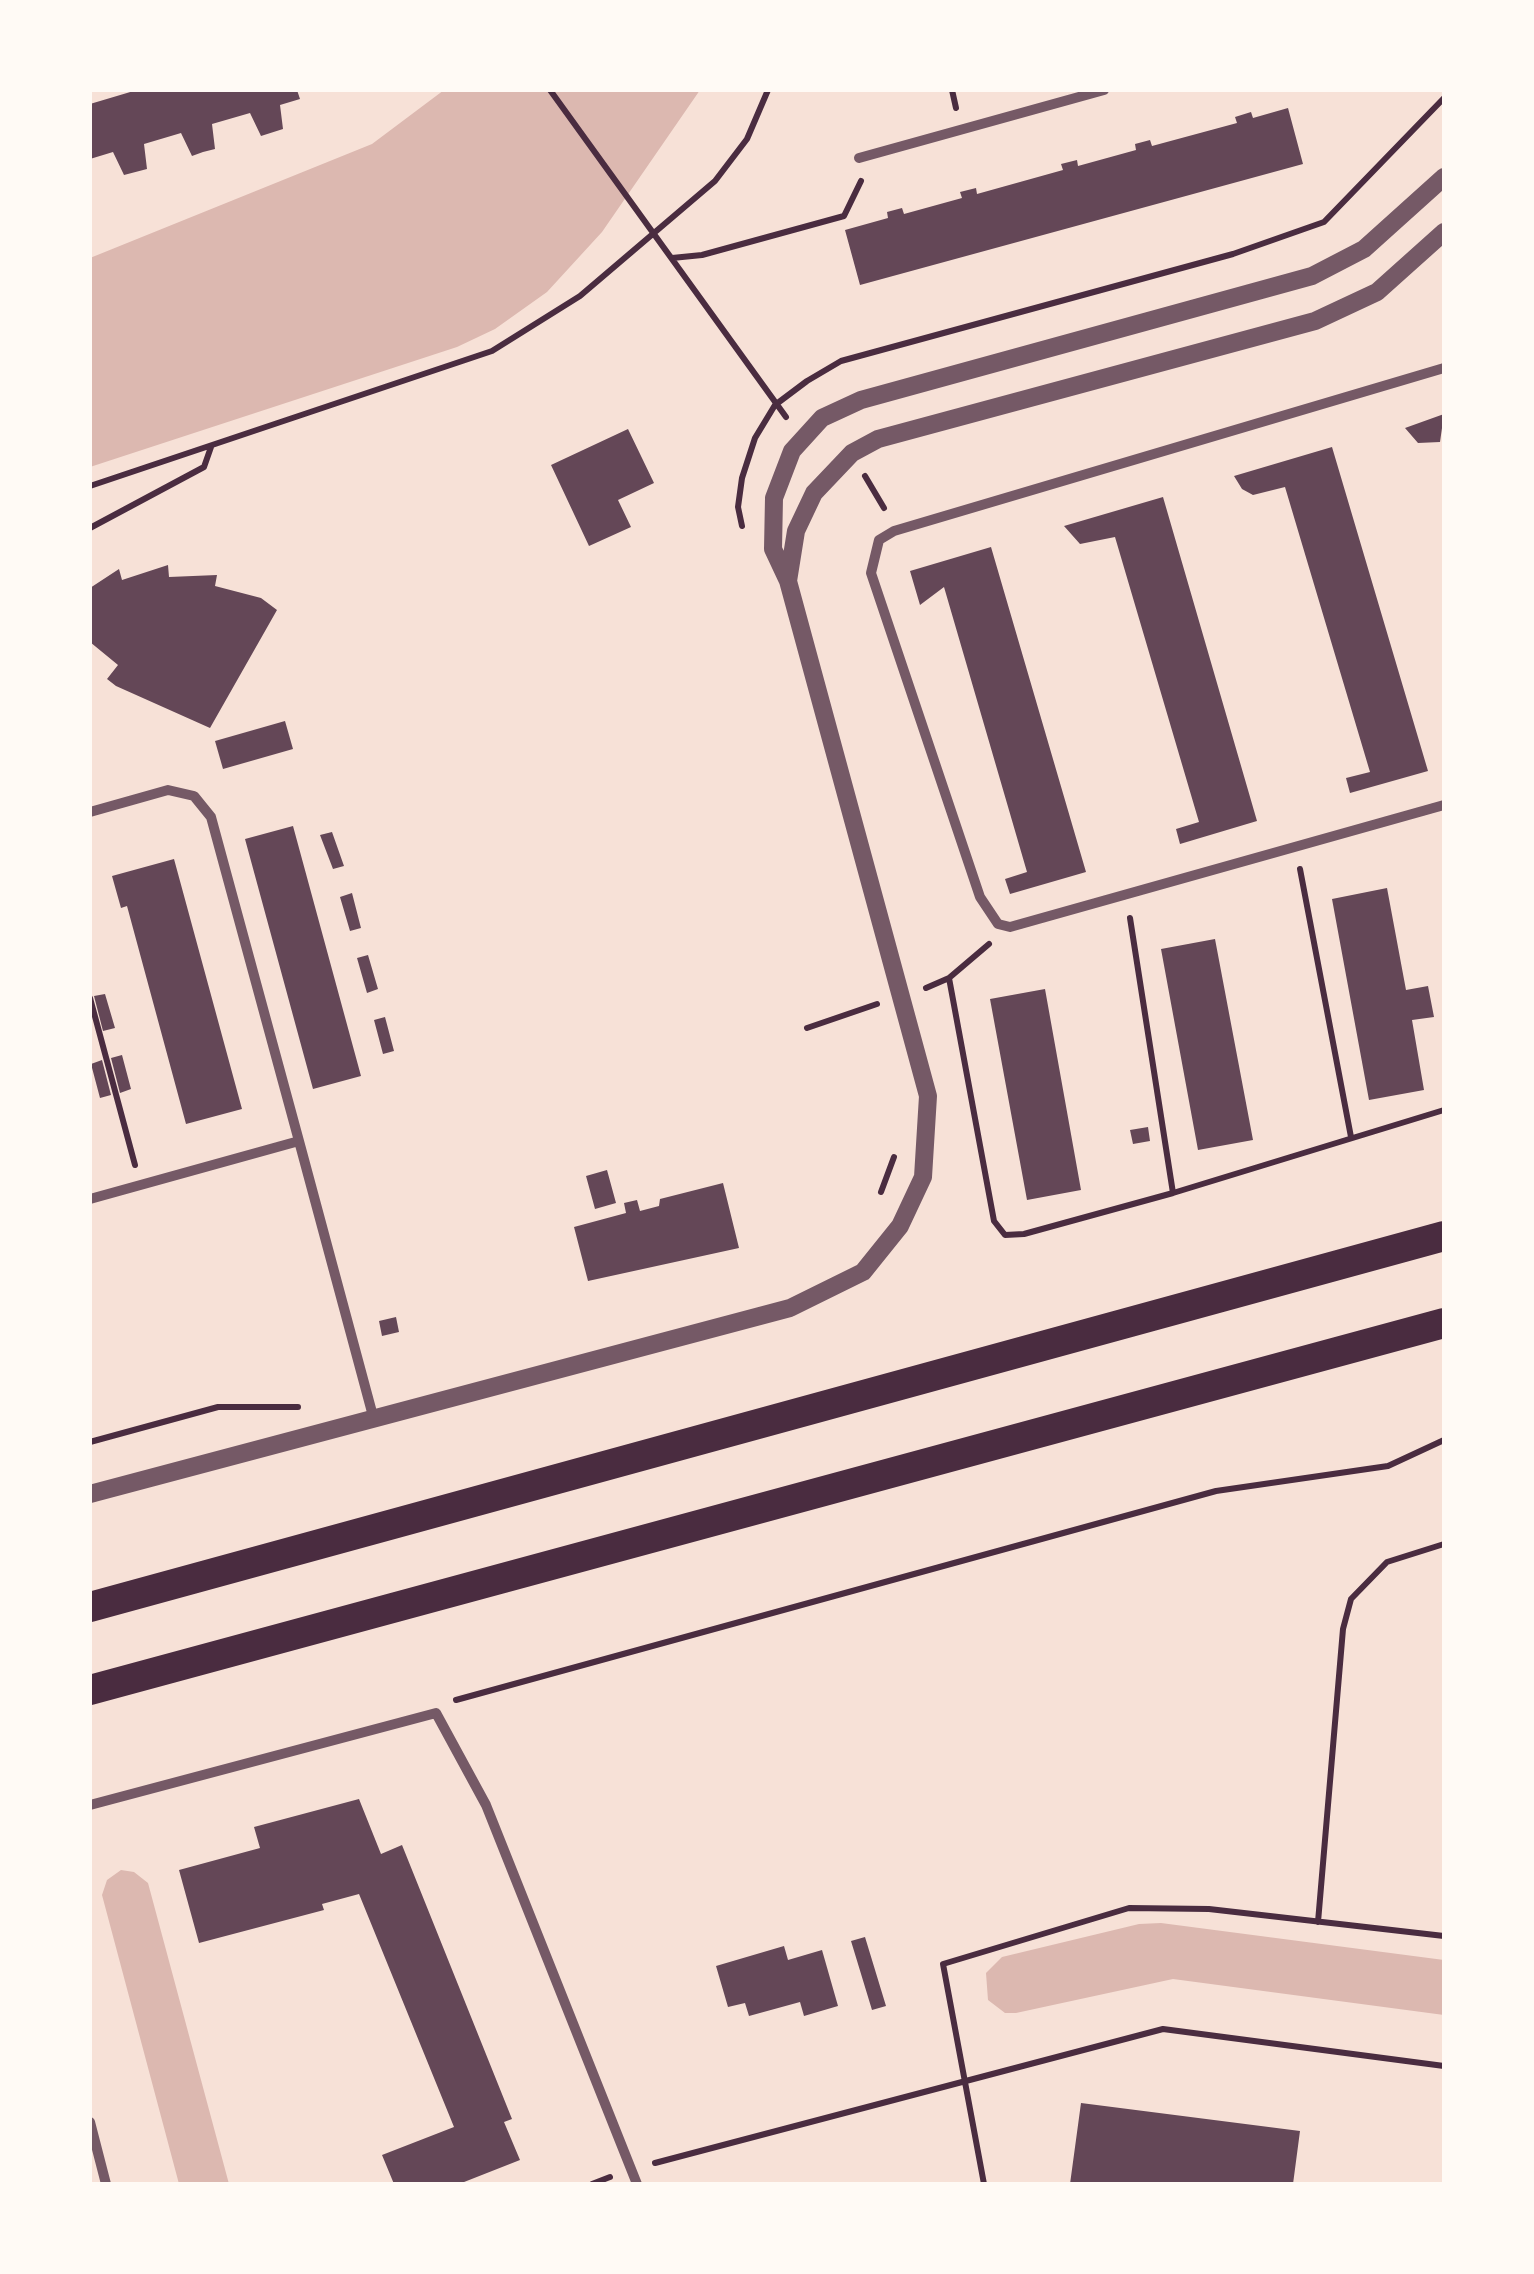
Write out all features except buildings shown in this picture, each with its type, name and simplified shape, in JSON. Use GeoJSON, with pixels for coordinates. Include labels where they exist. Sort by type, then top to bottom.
{"type":"FeatureCollection","features":[{"type":"Feature","properties":{"kind":"highway"},"geometry":{"type":"LineString","coordinates":[[90,1606],[1444,1236]]}},
{"type":"Feature","properties":{"kind":"highway"},"geometry":{"type":"LineString","coordinates":[[90,1690],[1444,1323]]}},
{"type":"Feature","properties":{"kind":"street"},"geometry":{"type":"LineString","coordinates":[[860,158],[1104,90]]}},
{"type":"Feature","properties":{"kind":"street"},"geometry":{"type":"LineString","coordinates":[[90,1494],[790,1308],[863,1272],[900,1226],[924,1177],[928,1096],[788,581],[773,549],[771,528],[778,484],[802,435],[822,418],[862,400],[1312,276],[1364,249],[1444,176]]}},
{"type":"Feature","properties":{"kind":"street"},"geometry":{"type":"LineString","coordinates":[[788,581],[792,545],[805,510],[830,472],[852,453],[878,440],[1315,321],[1378,292],[1444,232]]}},
{"type":"Feature","properties":{"kind":"street"},"geometry":{"type":"LineString","coordinates":[[1444,368],[894,531],[879,540],[871,574],[980,897],[998,924],[1010,927],[1444,805]]}},
{"type":"Feature","properties":{"kind":"street"},"geometry":{"type":"LineString","coordinates":[[90,812],[168,790],[194,796],[211,817],[373,1416]]}},
{"type":"Feature","properties":{"kind":"street"},"geometry":{"type":"LineString","coordinates":[[90,1200],[299,1141]]}},
{"type":"Feature","properties":{"kind":"street"},"geometry":{"type":"LineString","coordinates":[[90,1805],[332,1737],[436,1713],[486,1806],[637,2184]]}},
{"type":"Feature","properties":{"kind":"street"},"geometry":{"type":"LineString","coordinates":[[90,2122],[106,2184]]}},
{"type":"Feature","properties":{"kind":"path"},"geometry":{"type":"LineString","coordinates":[[550,90],[775,405],[802,435]]}},
{"type":"Feature","properties":{"kind":"path"},"geometry":{"type":"LineString","coordinates":[[90,486],[492,352],[580,296],[714,181],[746,140],[768,90]]}},
{"type":"Feature","properties":{"kind":"path"},"geometry":{"type":"LineString","coordinates":[[746,544],[738,507],[742,478],[755,438],[775,405],[841,361],[1233,254],[1324,222],[1389,160],[1444,98]]}},
{"type":"Feature","properties":{"kind":"path"},"geometry":{"type":"LineString","coordinates":[[670,258],[702,255],[844,216],[861,186],[860,158]]}},
{"type":"Feature","properties":{"kind":"path"},"geometry":{"type":"LineString","coordinates":[[90,528],[204,468],[211,447]]}},
{"type":"Feature","properties":{"kind":"path"},"geometry":{"type":"LineString","coordinates":[[852,453],[894,531]]}},
{"type":"Feature","properties":{"kind":"path"},"geometry":{"type":"LineString","coordinates":[[1296,848],[1352,1137]]}},
{"type":"Feature","properties":{"kind":"path"},"geometry":{"type":"LineString","coordinates":[[1127,895],[1173,1193]]}},
{"type":"Feature","properties":{"kind":"path"},"geometry":{"type":"LineString","coordinates":[[806,1028],[950,978],[1010,927]]}},
{"type":"Feature","properties":{"kind":"path"},"geometry":{"type":"LineString","coordinates":[[950,978],[994,1221],[1004,1235],[1024,1234],[1173,1193],[1444,1110]]}},
{"type":"Feature","properties":{"kind":"path"},"geometry":{"type":"LineString","coordinates":[[866,987],[876,1025]]}},
{"type":"Feature","properties":{"kind":"path"},"geometry":{"type":"LineString","coordinates":[[90,998],[141,1185]]}},
{"type":"Feature","properties":{"kind":"path"},"geometry":{"type":"LineString","coordinates":[[879,1196],[897,1150]]}},
{"type":"Feature","properties":{"kind":"path"},"geometry":{"type":"LineString","coordinates":[[90,1442],[218,1407],[303,1407]]}},
{"type":"Feature","properties":{"kind":"path"},"geometry":{"type":"LineString","coordinates":[[436,1713],[462,1696],[1197,1496],[1388,1466],[1444,1440]]}},
{"type":"Feature","properties":{"kind":"path"},"geometry":{"type":"LineString","coordinates":[[1318,1922],[1343,1629],[1351,1600],[1387,1562],[1444,1544]]}},
{"type":"Feature","properties":{"kind":"path"},"geometry":{"type":"LineString","coordinates":[[984,2184],[943,1964],[1128,1908],[1210,1909],[1444,1936]]}},
{"type":"Feature","properties":{"kind":"path"},"geometry":{"type":"LineString","coordinates":[[592,2184],[631,2169],[1163,2029],[1444,2066]]}},
{"type":"Feature","properties":{"kind":"shaded area"},"geometry":{"type":"Polygon","coordinates":[[[444,90],[700,90],[602,232],[547,292],[495,329],[457,347],[90,467],[90,258],[372,144],[444,90]]]}},
{"type":"Feature","properties":{"kind":"shaded area"},"geometry":{"type":"Polygon","coordinates":[[[121,1870],[134,1872],[148,1883],[229,2184],[179,2184],[102,1895],[107,1880],[121,1870]]]}},
{"type":"Feature","properties":{"kind":"shaded area"},"geometry":{"type":"Polygon","coordinates":[[[1161,1923],[1444,1960],[1444,2015],[1173,1979],[1016,2013],[1005,2013],[988,2000],[986,1973],[1002,1957],[1139,1924],[1161,1923]]]}}]}
